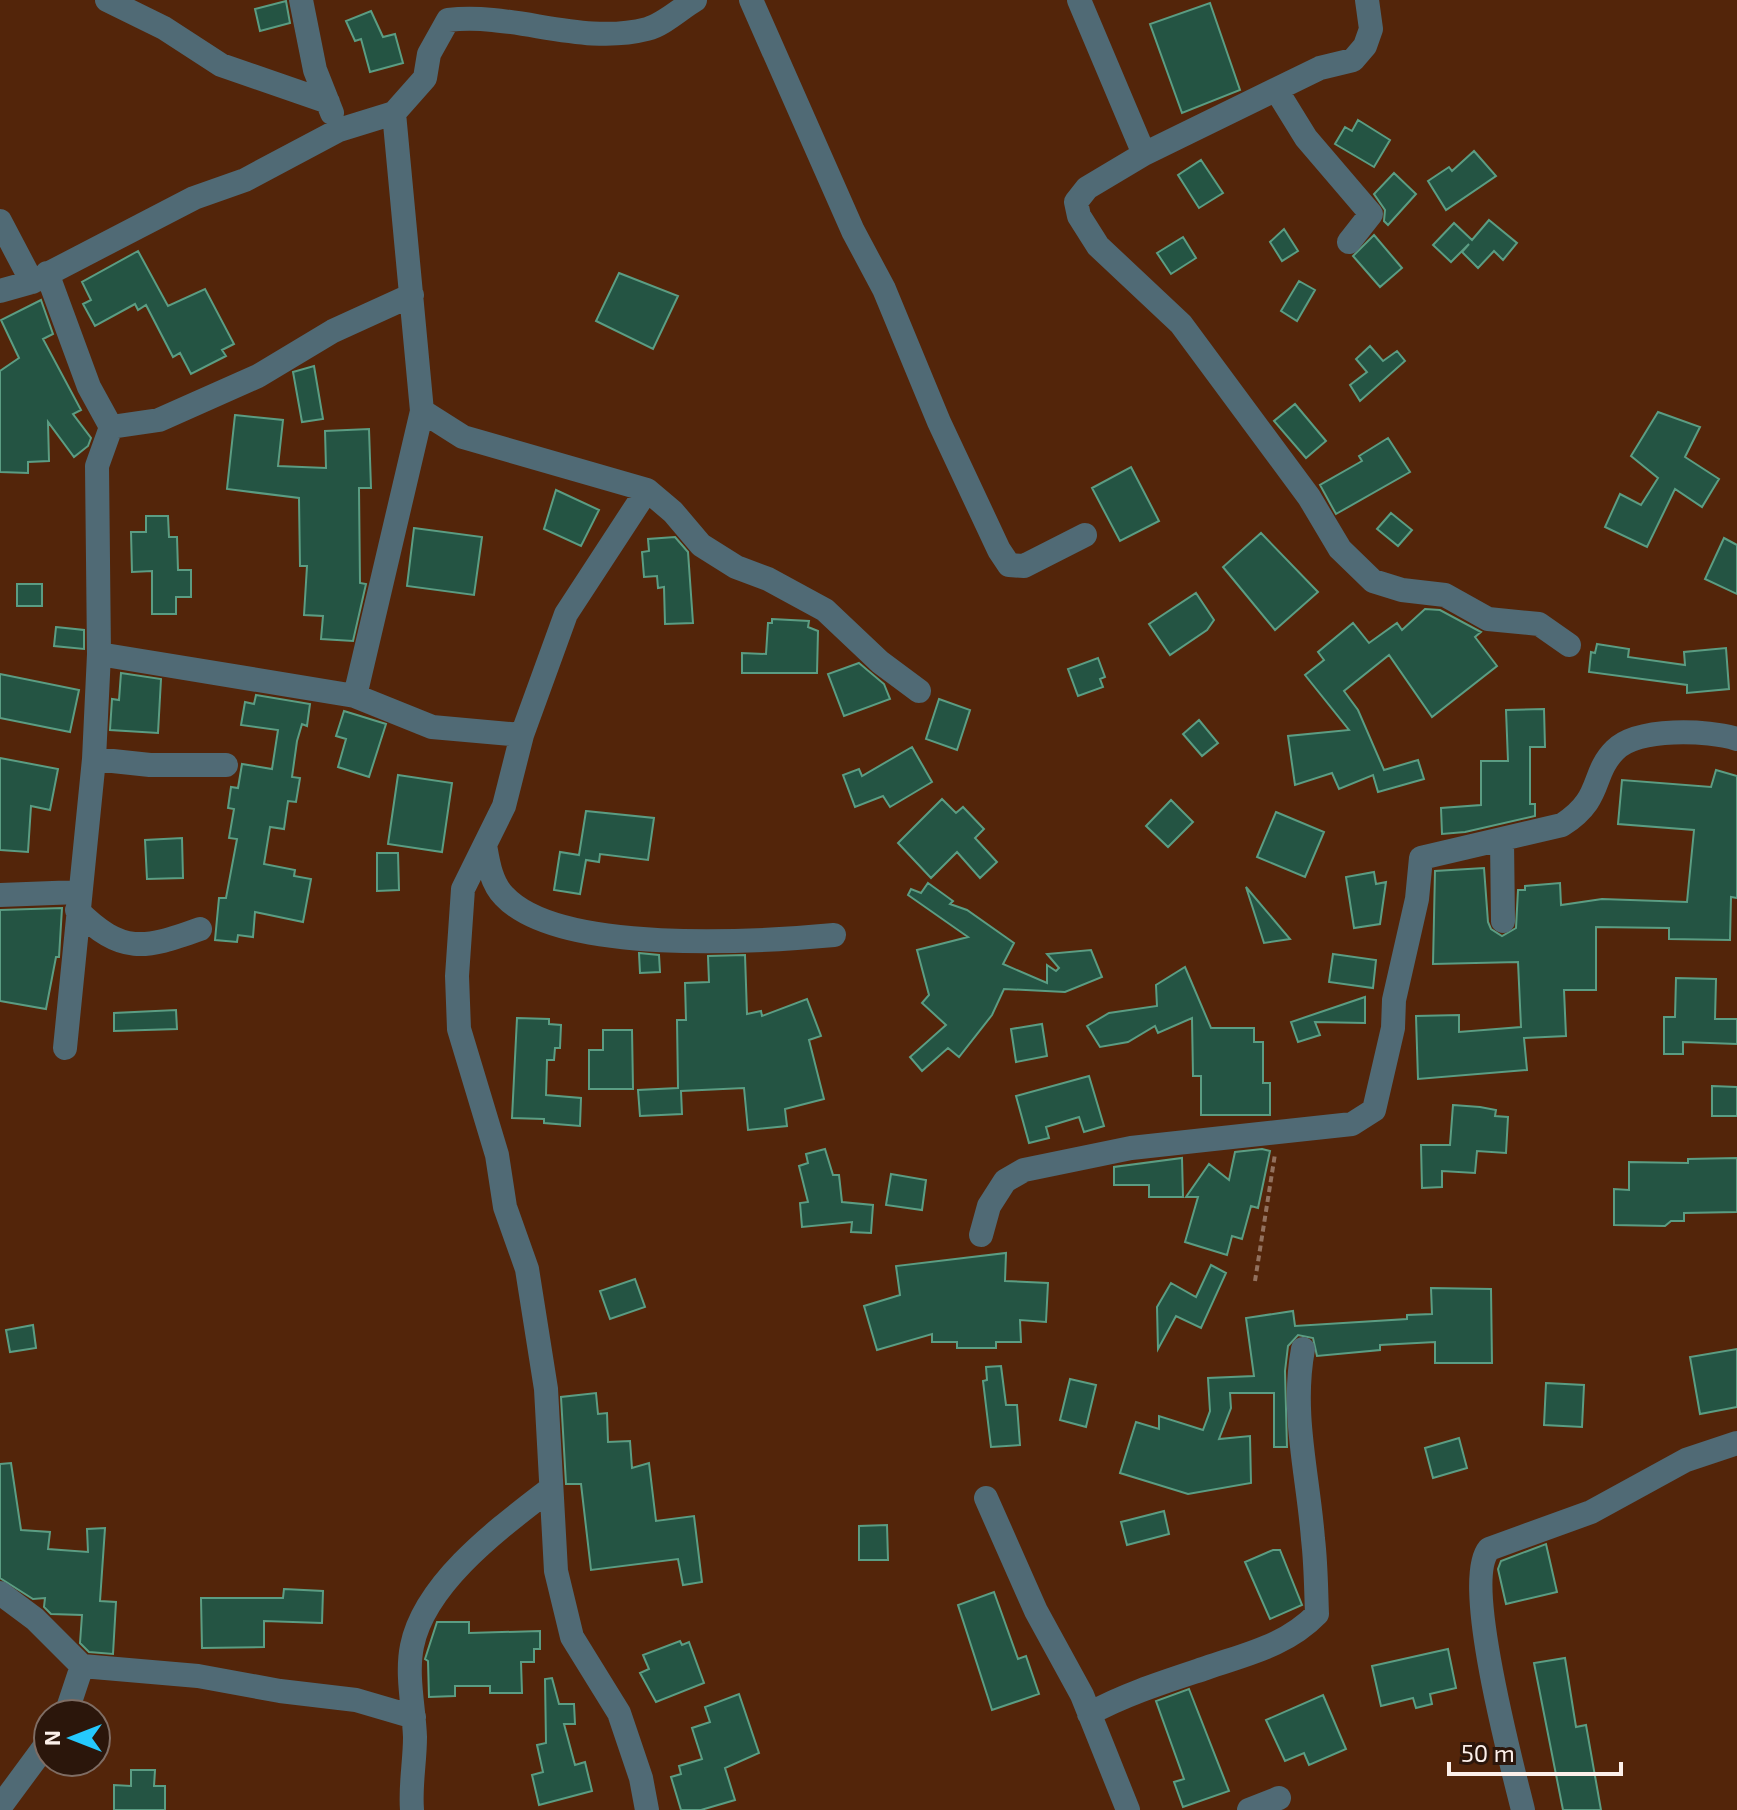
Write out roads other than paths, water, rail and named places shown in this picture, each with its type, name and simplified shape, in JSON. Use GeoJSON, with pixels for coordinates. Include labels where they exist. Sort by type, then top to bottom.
{"type":"FeatureCollection","features":[{"type":"Feature","properties":{"kind":"street"},"geometry":{"type":"LineString","coordinates":[[107,0],[164,28],[221,65],[328,102]]}},
{"type":"Feature","properties":{"kind":"street"},"geometry":{"type":"LineString","coordinates":[[301,0],[315,70],[339,130]]}},
{"type":"Feature","properties":{"kind":"street"},"geometry":{"type":"LineString","coordinates":[[0,291],[39,277],[194,198],[245,180],[339,130],[394,113],[425,78],[429,54],[448,20],[474,17],[592,34],[648,29],[695,0]]}},
{"type":"Feature","properties":{"kind":"street"},"geometry":{"type":"LineString","coordinates":[[751,0],[853,231],[884,289],[939,422],[999,550],[1009,565],[1024,566],[1085,535]]}},
{"type":"Feature","properties":{"kind":"street"},"geometry":{"type":"LineString","coordinates":[[1079,0],[1144,154]]}},
{"type":"Feature","properties":{"kind":"street"},"geometry":{"type":"LineString","coordinates":[[1367,0],[1371,29],[1365,46],[1353,60],[1320,68],[1144,154],[1087,188],[1076,202],[1079,216],[1098,246],[1181,324],[1309,497],[1340,549],[1373,581],[1402,590],[1445,595],[1488,619],[1539,624],[1569,645]]}},
{"type":"Feature","properties":{"kind":"street"},"geometry":{"type":"LineString","coordinates":[[1277,91],[1306,138],[1371,214],[1349,242]]}},
{"type":"Feature","properties":{"kind":"street"},"geometry":{"type":"LineString","coordinates":[[355,696],[422,411],[394,113]]}},
{"type":"Feature","properties":{"kind":"street"},"geometry":{"type":"LineString","coordinates":[[0,221],[39,277],[89,387],[111,427],[97,466],[99,654],[94,759],[65,1048]]}},
{"type":"Feature","properties":{"kind":"street"},"geometry":{"type":"LineString","coordinates":[[111,427],[159,420],[258,376],[333,331],[412,295]]}},
{"type":"Feature","properties":{"kind":"street"},"geometry":{"type":"LineString","coordinates":[[422,411],[463,437],[647,490],[673,512],[701,545],[736,567],[768,579],[825,610],[880,662],[919,691]]}},
{"type":"Feature","properties":{"kind":"street"},"geometry":{"type":"LineString","coordinates":[[647,490],[566,614],[522,735],[504,806],[463,889],[457,976],[459,1029],[497,1155],[505,1207],[527,1269],[546,1389],[556,1571],[572,1637],[619,1713],[641,1778],[647,1810]]}},
{"type":"Feature","properties":{"kind":"street"},"geometry":{"type":"LineString","coordinates":[[99,654],[355,696],[432,727],[522,735]]}},
{"type":"Feature","properties":{"kind":"street"},"geometry":{"type":"LineString","coordinates":[[981,1235],[989,1206],[1005,1181],[1024,1170],[1131,1148],[1352,1124],[1374,1110],[1393,1028],[1394,1000],[1417,899],[1421,858],[1562,825],[1578,815],[1594,796],[1615,749],[1642,736],[1687,733],[1737,739]]}},
{"type":"Feature","properties":{"kind":"street"},"geometry":{"type":"LineString","coordinates":[[94,759],[150,765],[226,765]]}},
{"type":"Feature","properties":{"kind":"street"},"geometry":{"type":"LineString","coordinates":[[1502,841],[1503,921]]}},
{"type":"Feature","properties":{"kind":"street"},"geometry":{"type":"LineString","coordinates":[[485,845],[490,872],[503,895],[532,916],[580,931],[694,940],[834,935]]}},
{"type":"Feature","properties":{"kind":"street"},"geometry":{"type":"LineString","coordinates":[[0,895],[78,901]]}},
{"type":"Feature","properties":{"kind":"street"},"geometry":{"type":"LineString","coordinates":[[78,901],[98,931],[118,943],[137,946],[162,943],[200,929]]}},
{"type":"Feature","properties":{"kind":"street"},"geometry":{"type":"LineString","coordinates":[[1089,1714],[1116,1699],[1270,1647],[1303,1628],[1317,1614],[1313,1538],[1298,1434],[1297,1380],[1303,1349]]}},
{"type":"Feature","properties":{"kind":"street"},"geometry":{"type":"LineString","coordinates":[[1523,1810],[1488,1652],[1480,1573],[1483,1557],[1489,1549],[1591,1512],[1686,1460],[1737,1443]]}},
{"type":"Feature","properties":{"kind":"street"},"geometry":{"type":"LineString","coordinates":[[412,1810],[412,1648],[423,1610],[493,1533],[550,1489]]}},
{"type":"Feature","properties":{"kind":"street"},"geometry":{"type":"LineString","coordinates":[[986,1498],[1036,1611],[1089,1714],[1128,1810]]}},
{"type":"Feature","properties":{"kind":"street"},"geometry":{"type":"LineString","coordinates":[[0,1593],[35,1619],[82,1666],[198,1676],[280,1691],[356,1700],[414,1717]]}},
{"type":"Feature","properties":{"kind":"street"},"geometry":{"type":"LineString","coordinates":[[71,1698],[82,1666]]}},
{"type":"Feature","properties":{"kind":"street"},"geometry":{"type":"LineString","coordinates":[[0,1807],[32,1764]]}},
{"type":"Feature","properties":{"kind":"street"},"geometry":{"type":"LineString","coordinates":[[1249,1810],[1279,1798]]}}]}
